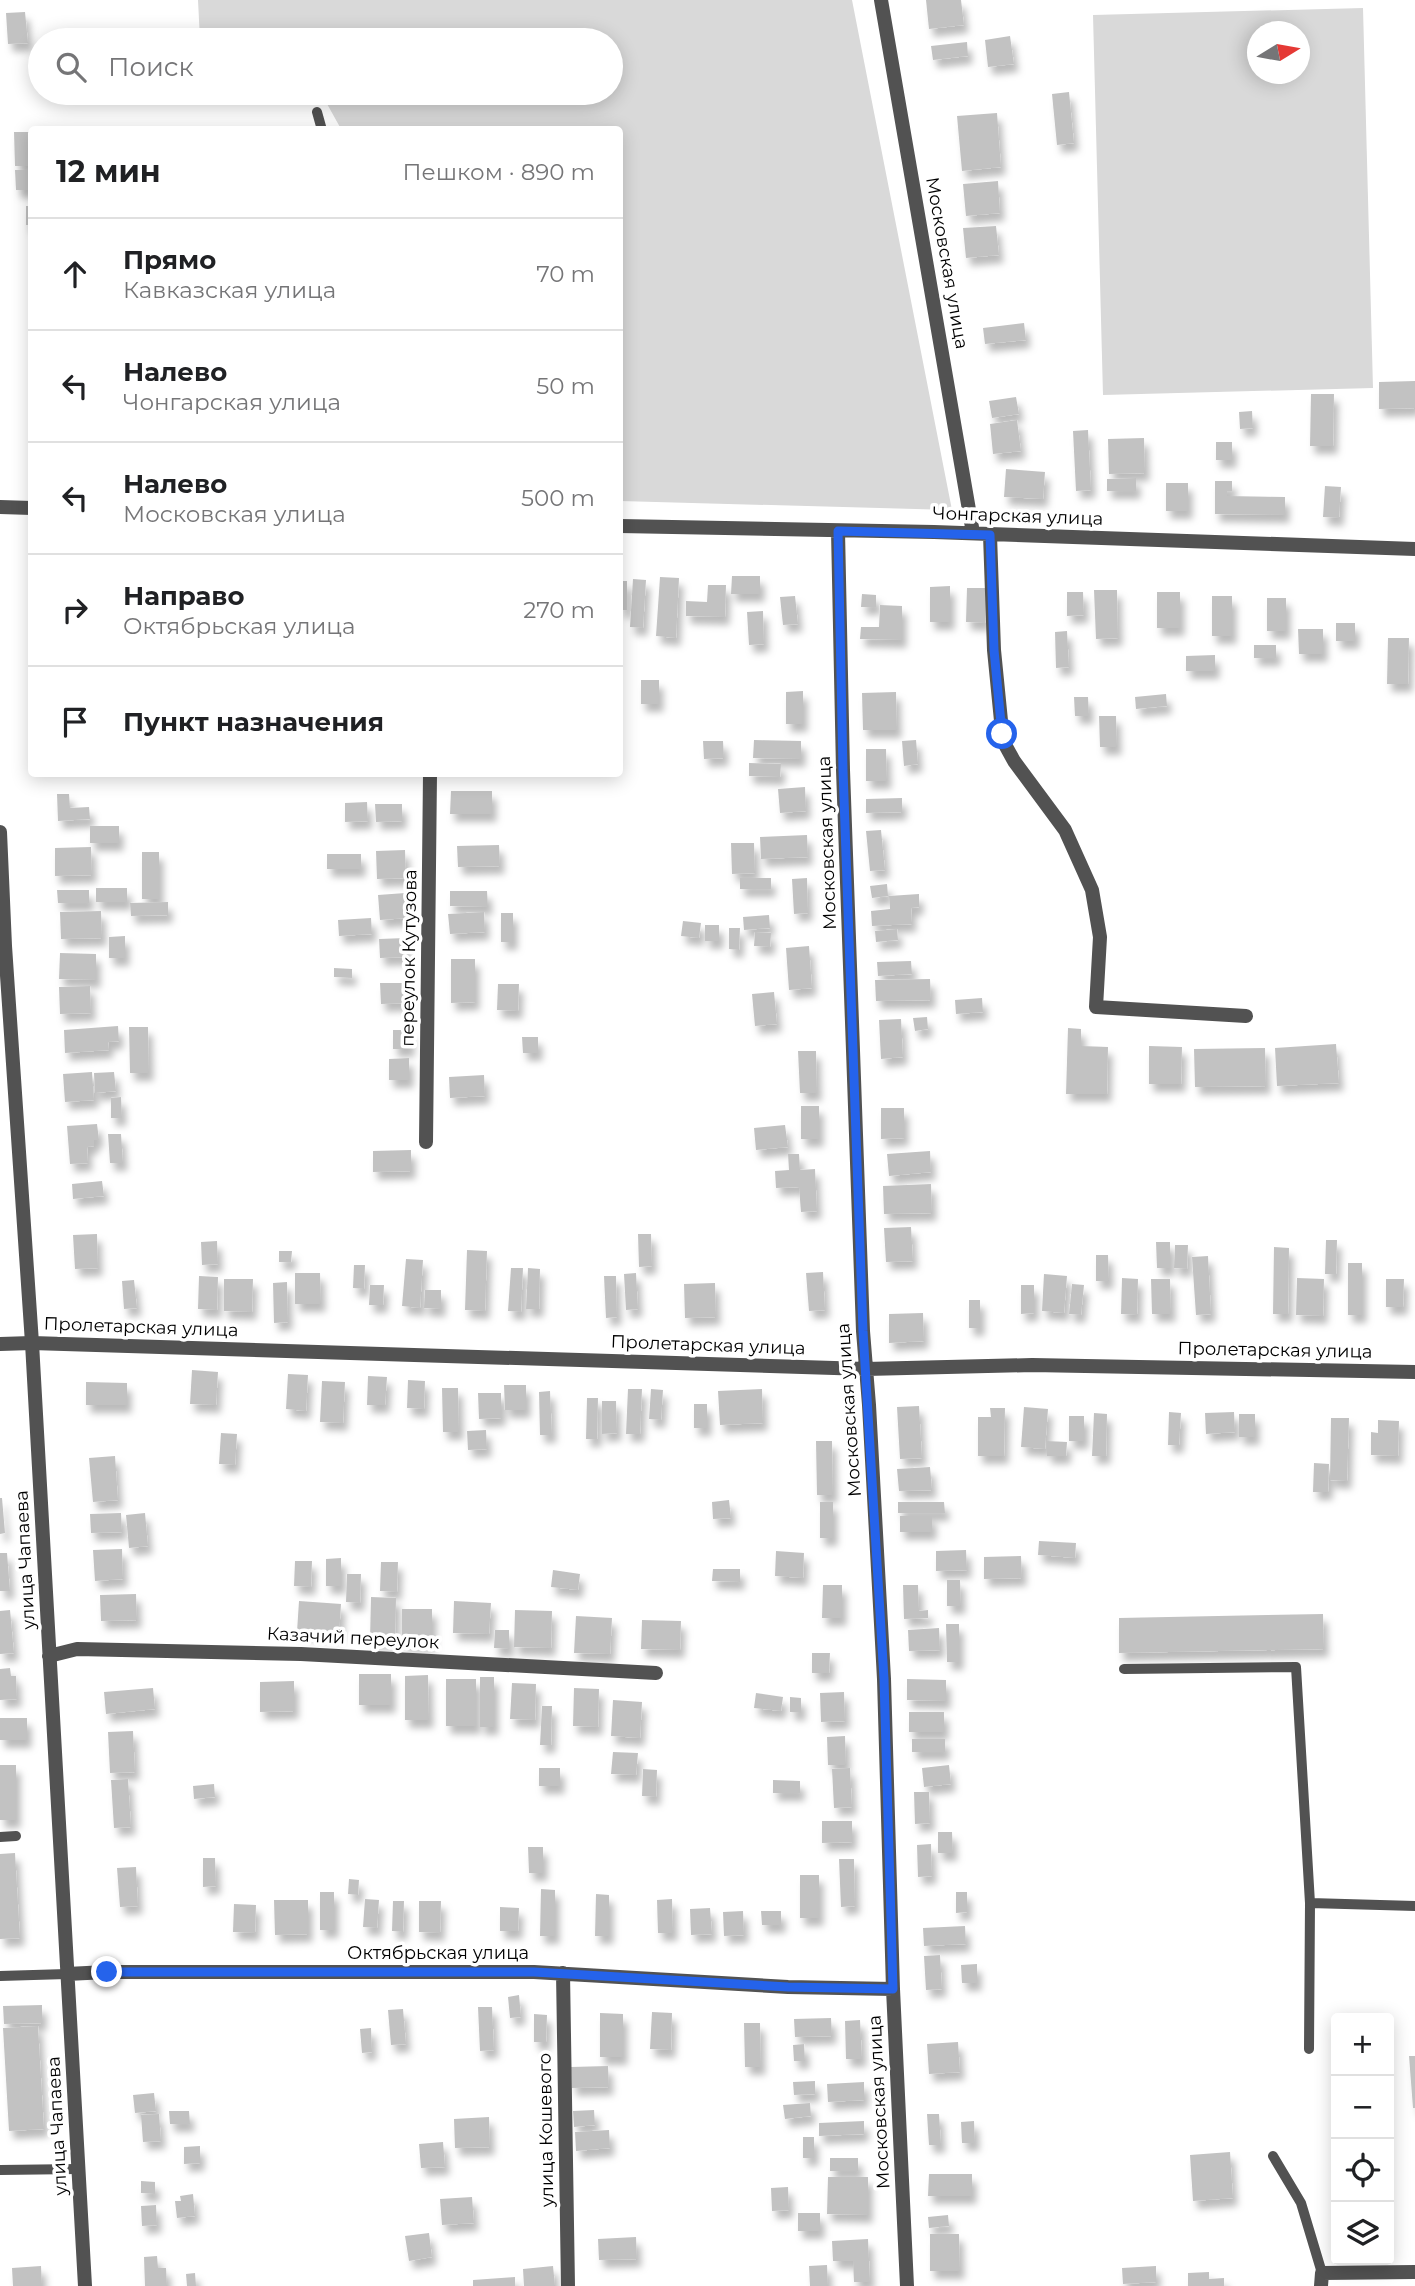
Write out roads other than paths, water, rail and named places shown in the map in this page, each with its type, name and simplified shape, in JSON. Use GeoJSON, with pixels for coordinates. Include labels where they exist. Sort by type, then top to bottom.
{"type":"FeatureCollection","features":[{"type":"Feature","properties":{"kind":"street","name":"Московская улица"},"geometry":{"type":"LineString","coordinates":[[881,0],[973,533]]}},
{"type":"Feature","properties":{"kind":"street"},"geometry":{"type":"LineString","coordinates":[[0,507],[28,508]]}},
{"type":"Feature","properties":{"kind":"street","name":"Чонгарская улица"},"geometry":{"type":"LineString","coordinates":[[623,526],[973,533],[1415,549]]}},
{"type":"Feature","properties":{"kind":"street","name":"Московская улица"},"geometry":{"type":"LineString","coordinates":[[838,531],[843,770],[866,1369],[884,1679],[893,1989],[907,2286]]}},
{"type":"Feature","properties":{"kind":"street"},"geometry":{"type":"LineString","coordinates":[[990,535],[994,650],[1003,741],[1014,761],[1065,830],[1092,890],[1100,937],[1096,1007],[1246,1016]]}},
{"type":"Feature","properties":{"kind":"street","name":"переулок Кутузова"},"geometry":{"type":"LineString","coordinates":[[426,1142],[430,777]]}},
{"type":"Feature","properties":{"kind":"street","name":"улица Чапаева"},"geometry":{"type":"LineString","coordinates":[[0,832],[5,946],[32,1343],[85,2286]]}},
{"type":"Feature","properties":{"kind":"street","name":"Пролетарская улица"},"geometry":{"type":"LineString","coordinates":[[0,1344],[866,1369],[1032,1365],[1415,1372]]}},
{"type":"Feature","properties":{"kind":"street","name":"Казачий переулок"},"geometry":{"type":"LineString","coordinates":[[50,1656],[77,1649],[301,1654],[656,1673]]}},
{"type":"Feature","properties":{"kind":"street","name":"Октябрьская улица"},"geometry":{"type":"LineString","coordinates":[[67,1974],[563,1973],[788,1987],[893,1989]]}},
{"type":"Feature","properties":{"kind":"street","name":"улица Кошевого"},"geometry":{"type":"LineString","coordinates":[[563,1973],[568,2286]]}},
{"type":"Feature","properties":{"kind":"street"},"geometry":{"type":"LineString","coordinates":[[1322,2280],[1415,2272]]}},
{"type":"Feature","properties":{"kind":"lane"},"geometry":{"type":"LineString","coordinates":[[317,112],[321,126]]}},
{"type":"Feature","properties":{"kind":"lane"},"geometry":{"type":"LineString","coordinates":[[1124,1670],[1296,1667],[1310,1903],[1309,2049]]}},
{"type":"Feature","properties":{"kind":"lane"},"geometry":{"type":"LineString","coordinates":[[0,1837],[16,1836]]}},
{"type":"Feature","properties":{"kind":"lane"},"geometry":{"type":"LineString","coordinates":[[1310,1903],[1415,1906]]}},
{"type":"Feature","properties":{"kind":"lane"},"geometry":{"type":"LineString","coordinates":[[0,1976],[67,1974]]}},
{"type":"Feature","properties":{"kind":"lane"},"geometry":{"type":"LineString","coordinates":[[1273,2155],[1301,2203],[1322,2280]]}},
{"type":"Feature","properties":{"kind":"lane"},"geometry":{"type":"LineString","coordinates":[[0,2170],[78,2169]]}}]}
